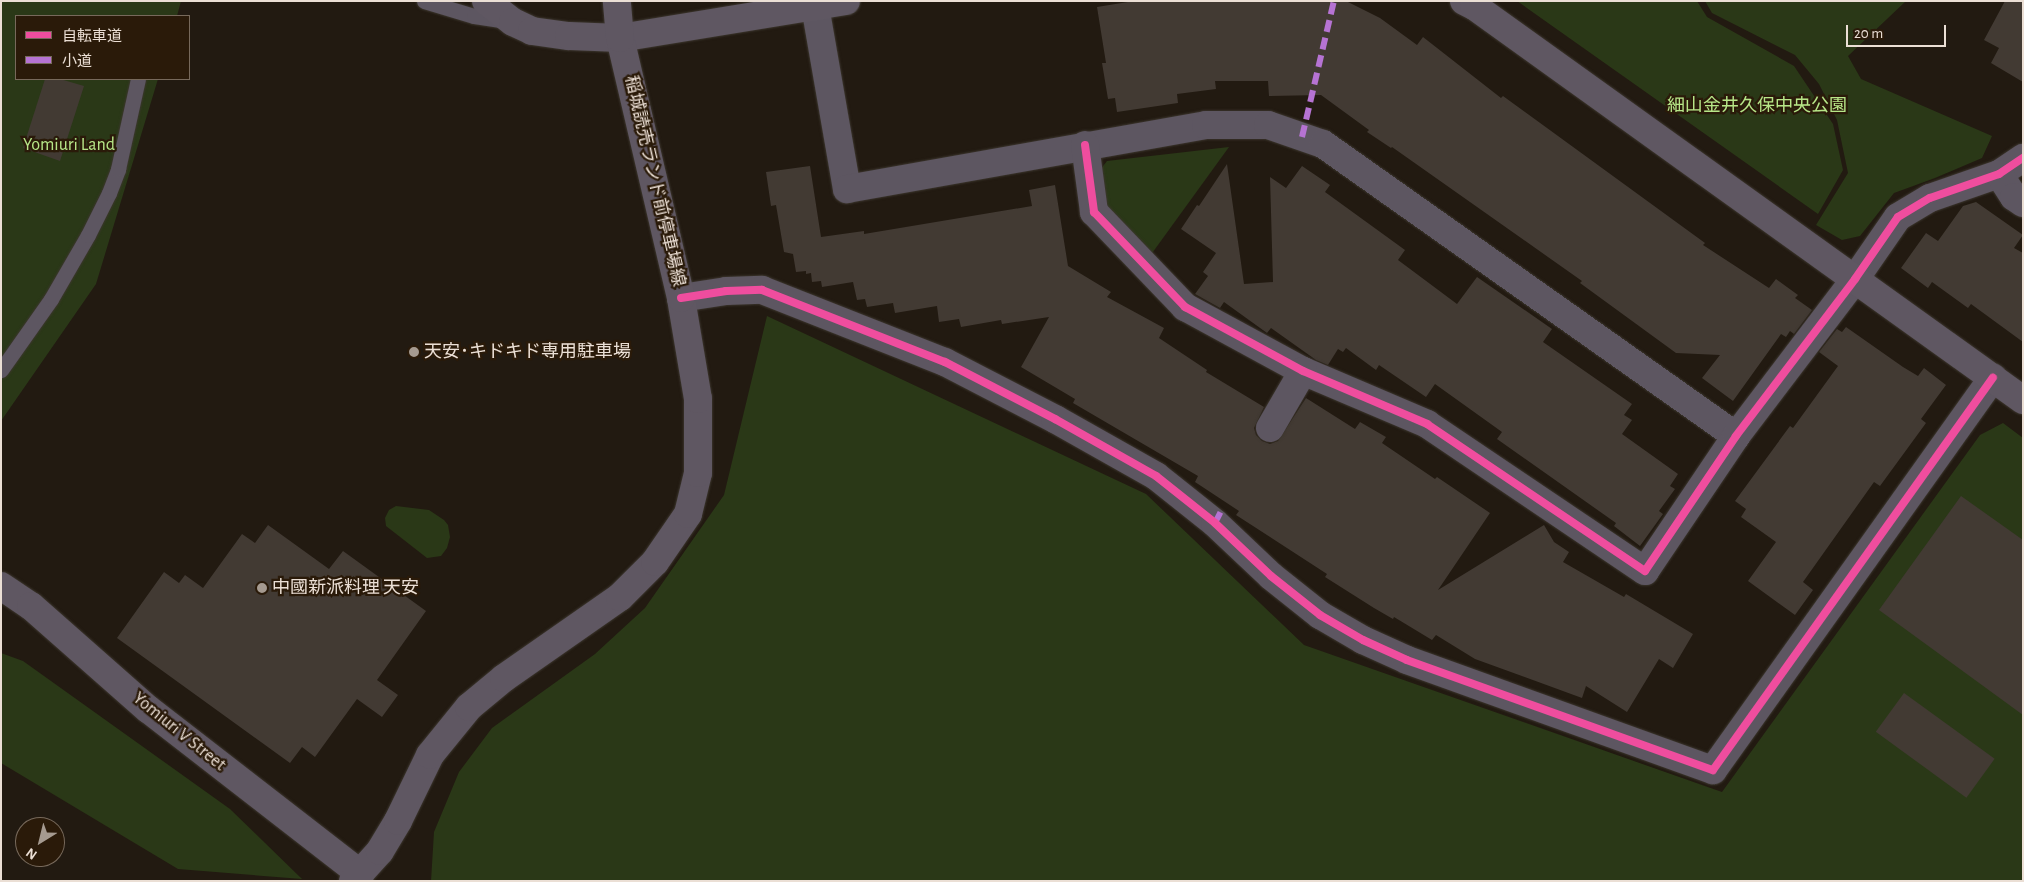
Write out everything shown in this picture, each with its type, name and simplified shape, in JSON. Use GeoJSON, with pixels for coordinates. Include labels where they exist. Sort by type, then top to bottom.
{"type":"FeatureCollection","features":[{"type":"Feature","properties":{"kind":"street"},"geometry":{"type":"LineString","coordinates":[[486,1],[513,22],[532,31],[569,36],[620,38],[846,1]]}},
{"type":"Feature","properties":{"kind":"street","name":"稲城読売ランド前停車場線"},"geometry":{"type":"LineString","coordinates":[[357,877],[380,851],[398,821],[430,755],[470,707],[504,678],[620,597],[656,562],[688,514],[698,473],[698,399],[681,298],[620,38],[616,1]]}},
{"type":"Feature","properties":{"kind":"street"},"geometry":{"type":"LineString","coordinates":[[1464,1],[1474,6],[2023,400]]}},
{"type":"Feature","properties":{"kind":"street"},"geometry":{"type":"LineString","coordinates":[[815,6],[847,190],[1085,145],[1206,125],[1268,125],[1323,144],[1736,436]]}},
{"type":"Feature","properties":{"kind":"street"},"geometry":{"type":"LineString","coordinates":[[1085,145],[1094,212],[1185,307],[1303,371],[1427,424],[1645,571],[1736,436],[1855,279],[1898,217],[1930,198],[1999,174],[2023,158]]}},
{"type":"Feature","properties":{"kind":"street"},"geometry":{"type":"LineString","coordinates":[[1999,174],[2014,196],[2023,203]]}},
{"type":"Feature","properties":{"kind":"street"},"geometry":{"type":"LineString","coordinates":[[681,298],[726,291],[762,290],[945,362],[1055,419],[1156,476],[1215,523],[1271,576],[1320,615],[1363,640],[1407,660],[1713,770],[1993,378]]}},
{"type":"Feature","properties":{"kind":"street"},"geometry":{"type":"LineString","coordinates":[[1270,428],[1303,371]]}},
{"type":"Feature","properties":{"kind":"street","name":"Yomiuri V Street"},"geometry":{"type":"LineString","coordinates":[[1,586],[31,606],[148,709],[357,877]]}},
{"type":"Feature","properties":{"kind":"lane"},"geometry":{"type":"LineString","coordinates":[[424,1],[474,16],[513,22]]}},
{"type":"Feature","properties":{"kind":"lane"},"geometry":{"type":"LineString","coordinates":[[1,370],[23,342],[71,266],[109,193],[118,169],[138,80]]}},
{"type":"Feature","properties":{"kind":"green space","name":"Yomiuri Land"},"geometry":{"type":"Polygon","coordinates":[[[1,1],[181,1],[177,15],[15,15],[15,80],[158,80],[96,284],[1,421],[1,1]]]}},
{"type":"Feature","properties":{"kind":"green space","name":"細山金井久保中央公園"},"geometry":{"type":"Polygon","coordinates":[[[1517,1],[1697,1],[1707,17],[1794,66],[1833,124],[1843,170],[1818,214],[1517,1]]]}},
{"type":"Feature","properties":{"kind":"green space"},"geometry":{"type":"Polygon","coordinates":[[[1705,1],[1906,1],[1848,56],[1861,79],[1992,136],[1982,158],[1894,193],[1860,236],[1842,240],[1816,225],[1848,173],[1837,120],[1819,84],[1795,55],[1712,13],[1705,1]]]}},
{"type":"Feature","properties":{"kind":"green space"},"geometry":{"type":"Polygon","coordinates":[[[1229,147],[1150,256],[1103,209],[1097,174],[1107,161],[1229,147]]]}},
{"type":"Feature","properties":{"kind":"green space"},"geometry":{"type":"Polygon","coordinates":[[[767,316],[1146,494],[1304,645],[1722,792],[1980,435],[2003,423],[2023,438],[2023,881],[431,881],[434,832],[459,772],[492,728],[595,654],[645,608],[724,495],[767,316]]]}},
{"type":"Feature","properties":{"kind":"green space"},"geometry":{"type":"Polygon","coordinates":[[[396,506],[429,510],[444,520],[448,525],[450,537],[447,548],[441,556],[427,558],[386,526],[385,518],[389,510],[396,506]]]}},
{"type":"Feature","properties":{"kind":"green space"},"geometry":{"type":"Polygon","coordinates":[[[1,653],[23,661],[230,809],[302,879],[178,869],[1,763],[1,653]]]}},
{"type":"Feature","properties":{"kind":"building"},"geometry":{"type":"Polygon","coordinates":[[[1134,1],[1346,1],[1380,18],[1417,45],[1423,37],[1501,98],[1503,96],[1705,243],[1703,245],[1769,288],[1776,279],[1798,295],[1795,298],[1812,310],[1794,334],[1790,331],[1786,337],[1781,334],[1733,401],[1702,378],[1720,355],[1676,353],[1580,283],[1582,281],[1392,147],[1367,132],[1369,130],[1321,95],[1269,96],[1268,81],[1215,81],[1216,89],[1177,94],[1178,103],[1117,112],[1115,98],[1108,99],[1102,63],[1106,63],[1097,7],[1134,1]]]}},
{"type":"Feature","properties":{"kind":"building"},"geometry":{"type":"Polygon","coordinates":[[[2005,1],[2023,1],[2023,82],[1991,63],[1999,48],[1984,40],[2005,1]]]}},
{"type":"Feature","properties":{"kind":"building"},"geometry":{"type":"Polygon","coordinates":[[[45,80],[63,80],[84,86],[60,161],[23,148],[45,80]]]}},
{"type":"Feature","properties":{"kind":"building"},"geometry":{"type":"Polygon","coordinates":[[[1227,164],[1244,284],[1273,282],[1270,177],[1286,188],[1302,166],[1330,185],[1325,192],[1405,250],[1398,260],[1457,304],[1477,277],[1552,329],[1543,342],[1632,404],[1624,415],[1632,420],[1622,434],[1678,474],[1670,486],[1675,489],[1659,511],[1663,514],[1640,546],[1614,526],[1616,523],[1497,439],[1502,432],[1435,384],[1426,397],[1379,365],[1376,370],[1346,348],[1343,352],[1338,349],[1328,365],[1316,360],[1271,328],[1267,333],[1224,302],[1220,308],[1195,294],[1208,276],[1203,272],[1216,253],[1181,229],[1227,164]]]}},
{"type":"Feature","properties":{"kind":"building"},"geometry":{"type":"Polygon","coordinates":[[[810,166],[821,237],[864,231],[864,234],[1032,206],[1029,190],[1055,185],[1068,266],[1111,292],[1107,297],[1164,328],[1159,338],[1207,370],[1206,372],[1264,407],[1254,428],[1256,435],[1262,441],[1270,444],[1278,441],[1306,398],[1355,429],[1360,422],[1386,437],[1382,443],[1490,513],[1438,590],[1544,525],[1554,542],[1569,552],[1563,562],[1624,597],[1626,594],[1693,634],[1673,668],[1659,659],[1627,712],[1586,686],[1582,698],[1475,659],[1436,635],[1432,640],[1394,617],[1393,619],[1374,608],[1325,577],[1327,574],[1236,515],[1239,511],[1195,482],[1198,476],[1073,403],[1075,399],[1021,367],[1049,317],[1002,324],[1001,320],[961,327],[959,319],[939,322],[937,306],[895,313],[893,303],[867,307],[865,299],[857,300],[853,282],[822,287],[821,281],[812,282],[811,273],[806,274],[806,271],[796,272],[793,254],[784,252],[776,205],[771,206],[766,172],[810,166]]]}},
{"type":"Feature","properties":{"kind":"building"},"geometry":{"type":"Polygon","coordinates":[[[1976,202],[2023,235],[2014,248],[2023,253],[2023,342],[1971,304],[1968,308],[1932,282],[1928,288],[1901,268],[1926,233],[1938,241],[1963,206],[1976,202]]]}},
{"type":"Feature","properties":{"kind":"building"},"geometry":{"type":"Polygon","coordinates":[[[1846,327],[1918,376],[1924,368],[1946,385],[1921,419],[1926,423],[1880,486],[1874,482],[1803,582],[1813,590],[1795,615],[1748,581],[1776,542],[1741,517],[1746,509],[1735,501],[1790,426],[1793,428],[1838,366],[1819,352],[1837,329],[1842,332],[1846,327]]]}},
{"type":"Feature","properties":{"kind":"building"},"geometry":{"type":"Polygon","coordinates":[[[1961,496],[2023,540],[2023,715],[1879,610],[1961,496]]]}},
{"type":"Feature","properties":{"kind":"building"},"geometry":{"type":"Polygon","coordinates":[[[268,525],[329,569],[343,551],[426,611],[377,680],[398,695],[382,717],[357,699],[315,757],[302,747],[290,763],[117,638],[164,572],[179,583],[185,575],[203,588],[242,534],[255,543],[268,525]]]}},
{"type":"Feature","properties":{"kind":"building"},"geometry":{"type":"Polygon","coordinates":[[[1904,693],[1995,759],[1966,798],[1876,732],[1904,693]]]}},
{"type":"Feature","properties":{"kind":"marked path"},"geometry":{"type":"LineString","coordinates":[[1302,137],[1334,1]]}},
{"type":"Feature","properties":{"kind":"marked path"},"geometry":{"type":"LineString","coordinates":[[1215,523],[1222,509]]}},
{"type":"Feature","properties":{"kind":"cycle path"},"geometry":{"type":"LineString","coordinates":[[1085,145],[1094,212],[1185,307],[1303,371],[1427,424],[1645,571],[1736,436],[1855,279],[1898,217],[1930,198],[1999,174],[2023,158]]}},
{"type":"Feature","properties":{"kind":"cycle path"},"geometry":{"type":"LineString","coordinates":[[681,298],[726,291],[762,290],[945,362],[1055,419],[1156,476],[1215,523],[1271,576],[1320,615],[1363,640],[1407,660],[1713,770],[1993,378]]}},
{"type":"Feature","properties":{"kind":"place","name":"天安･キドキド専用駐車場"},"geometry":{"type":"Point","coordinates":[414,352]}},
{"type":"Feature","properties":{"kind":"place","name":"中國新派料理 天安"},"geometry":{"type":"Point","coordinates":[262,588]}}]}
